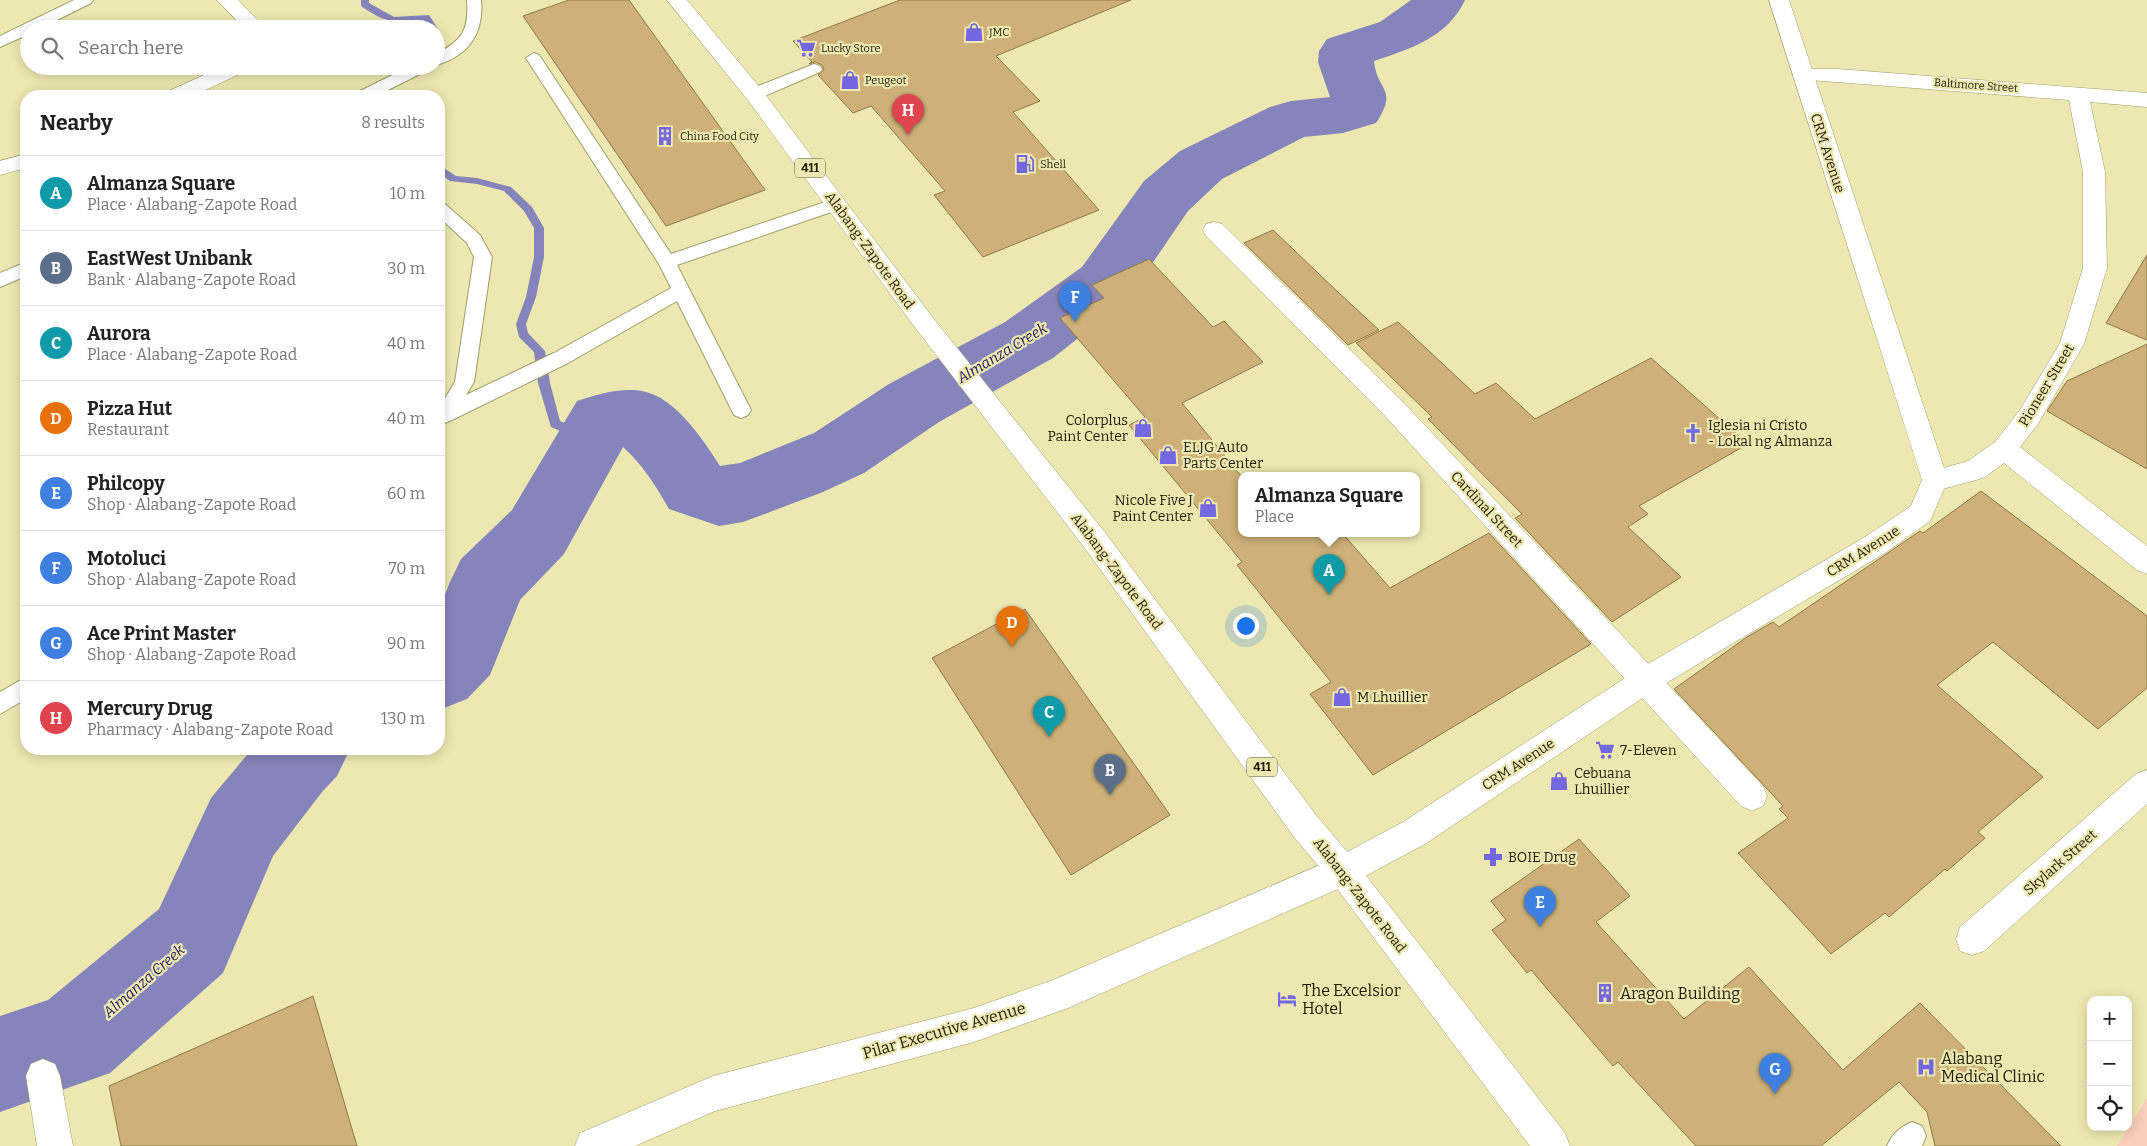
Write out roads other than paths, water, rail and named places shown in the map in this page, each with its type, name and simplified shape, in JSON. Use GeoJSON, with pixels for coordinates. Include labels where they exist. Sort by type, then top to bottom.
{"type":"FeatureCollection","features":[{"type":"Feature","properties":{"kind":"main road"},"geometry":{"type":"LineString","coordinates":[[227,0],[247,20]]}},
{"type":"Feature","properties":{"kind":"main road","name":"Alabang-Zapote Road"},"geometry":{"type":"LineString","coordinates":[[678,0],[754,94],[937,339],[1097,543],[1305,826],[1343,870],[1552,1146]]}},
{"type":"Feature","properties":{"kind":"main road","name":"CRM Avenue"},"geometry":{"type":"LineString","coordinates":[[1343,870],[1414,833],[1646,680],[1875,545],[1922,513],[1935,480],[1779,0]]}},
{"type":"Feature","properties":{"kind":"main road"},"geometry":{"type":"LineString","coordinates":[[189,90],[222,75]]}},
{"type":"Feature","properties":{"kind":"main road","name":"Baltimore Street"},"geometry":{"type":"LineString","coordinates":[[1804,75],[1838,75],[2147,100]]}},
{"type":"Feature","properties":{"kind":"main road","name":"Pioneer Street"},"geometry":{"type":"LineString","coordinates":[[1935,480],[1976,470],[2004,449],[2029,416],[2072,344],[2095,268],[2094,172],[2078,93]]}},
{"type":"Feature","properties":{"kind":"main road"},"geometry":{"type":"LineString","coordinates":[[0,168],[20,163]]}},
{"type":"Feature","properties":{"kind":"main road","name":"Cardinal Street"},"geometry":{"type":"LineString","coordinates":[[1214,230],[1394,409],[1752,796]]}},
{"type":"Feature","properties":{"kind":"main road"},"geometry":{"type":"LineString","coordinates":[[2004,449],[2147,562]]}},
{"type":"Feature","properties":{"kind":"main road","name":"Skylark Street"},"geometry":{"type":"LineString","coordinates":[[1972,939],[2147,784]]}},
{"type":"Feature","properties":{"kind":"main road","name":"Pilar Executive Avenue"},"geometry":{"type":"LineString","coordinates":[[593,1146],[713,1094],[974,1025],[1056,996],[1343,870]]}},
{"type":"Feature","properties":{"kind":"main road"},"geometry":{"type":"LineString","coordinates":[[43,1076],[55,1146]]}},
{"type":"Feature","properties":{"kind":"lane"},"geometry":{"type":"LineString","coordinates":[[45,20],[86,0]]}},
{"type":"Feature","properties":{"kind":"lane"},"geometry":{"type":"LineString","coordinates":[[445,54],[466,40],[475,26],[474,0]]}},
{"type":"Feature","properties":{"kind":"lane"},"geometry":{"type":"LineString","coordinates":[[0,42],[20,32]]}},
{"type":"Feature","properties":{"kind":"lane"},"geometry":{"type":"LineString","coordinates":[[534,58],[667,262],[741,410]]}},
{"type":"Feature","properties":{"kind":"lane"},"geometry":{"type":"LineString","coordinates":[[754,94],[814,69]]}},
{"type":"Feature","properties":{"kind":"lane"},"geometry":{"type":"LineString","coordinates":[[376,90],[406,75]]}},
{"type":"Feature","properties":{"kind":"lane"},"geometry":{"type":"LineString","coordinates":[[667,262],[837,204]]}},
{"type":"Feature","properties":{"kind":"lane"},"geometry":{"type":"LineString","coordinates":[[445,213],[474,239],[483,256],[464,382],[445,412]]}},
{"type":"Feature","properties":{"kind":"lane"},"geometry":{"type":"LineString","coordinates":[[0,281],[20,271]]}},
{"type":"Feature","properties":{"kind":"lane"},"geometry":{"type":"LineString","coordinates":[[445,415],[561,358],[682,290]]}},
{"type":"Feature","properties":{"kind":"lane"},"geometry":{"type":"LineString","coordinates":[[0,704],[20,692]]}},
{"type":"Feature","properties":{"kind":"waterway","name":"Almanza Creek"},"geometry":{"type":"LineString","coordinates":[[365,0],[364,4],[393,20]]}},
{"type":"Feature","properties":{"kind":"waterway","name":"Almanza Creek"},"geometry":{"type":"LineString","coordinates":[[445,668],[462,650],[488,582],[538,532],[602,420],[635,417],[661,439],[678,460],[695,488],[719,496],[743,492],[797,472],[839,453],[914,403],[1029,340],[1105,283],[1166,196],[1201,165],[1291,120],[1343,114],[1356,110],[1359,96],[1347,70],[1347,51],[1399,34],[1433,11],[1438,0]]}},
{"type":"Feature","properties":{"kind":"waterway","name":"Almanza Creek"},"geometry":{"type":"LineString","coordinates":[[407,20],[426,17],[428,20]]}},
{"type":"Feature","properties":{"kind":"waterway","name":"Almanza Creek"},"geometry":{"type":"LineString","coordinates":[[445,172],[454,179],[477,181],[507,189],[528,209],[539,228],[539,257],[531,297],[521,324],[523,334],[539,351],[544,383],[555,424],[590,439]]}},
{"type":"Feature","properties":{"kind":"waterway","name":"Almanza Creek"},"geometry":{"type":"LineString","coordinates":[[0,1064],[76,1039],[191,941],[242,827],[292,764],[302,755]]}},
{"type":"Feature","properties":{"kind":"place","name":"JMC"},"geometry":{"type":"Point","coordinates":[974,32]}},
{"type":"Feature","properties":{"kind":"place","name":"Lucky Store"},"geometry":{"type":"Point","coordinates":[806,48]}},
{"type":"Feature","properties":{"kind":"place","name":"Peugeot"},"geometry":{"type":"Point","coordinates":[850,80]}},
{"type":"Feature","properties":{"kind":"place","name":"Mercury Drug"},"geometry":{"type":"Point","coordinates":[908,135]}},
{"type":"Feature","properties":{"kind":"place","name":"China Food City"},"geometry":{"type":"Point","coordinates":[665,136]}},
{"type":"Feature","properties":{"kind":"place","name":"Shell"},"geometry":{"type":"Point","coordinates":[1025,164]}},
{"type":"Feature","properties":{"kind":"place","name":"Motoluci"},"geometry":{"type":"Point","coordinates":[1075,322]}},
{"type":"Feature","properties":{"kind":"place","name":"Colorplus Paint Center"},"geometry":{"type":"Point","coordinates":[1143,428]}},
{"type":"Feature","properties":{"kind":"place","name":"Iglesia ni Cristo - Lokal ng Almanza"},"geometry":{"type":"Point","coordinates":[1693,433]}},
{"type":"Feature","properties":{"kind":"place","name":"ELJG Auto Parts Center"},"geometry":{"type":"Point","coordinates":[1168,455]}},
{"type":"Feature","properties":{"kind":"place","name":"Nicole Five J Paint Center"},"geometry":{"type":"Point","coordinates":[1208,508]}},
{"type":"Feature","properties":{"kind":"place","name":"Almanza Square"},"geometry":{"type":"Point","coordinates":[1329,595]}},
{"type":"Feature","properties":{"kind":"place","name":"Pizza Hut"},"geometry":{"type":"Point","coordinates":[1012,647]}},
{"type":"Feature","properties":{"kind":"place","name":"M Lhuillier"},"geometry":{"type":"Point","coordinates":[1342,697]}},
{"type":"Feature","properties":{"kind":"place","name":"Aurora"},"geometry":{"type":"Point","coordinates":[1049,737]}},
{"type":"Feature","properties":{"kind":"place","name":"7-Eleven"},"geometry":{"type":"Point","coordinates":[1605,750]}},
{"type":"Feature","properties":{"kind":"place","name":"Cebuana Lhuillier"},"geometry":{"type":"Point","coordinates":[1559,781]}},
{"type":"Feature","properties":{"kind":"place","name":"EastWest Unibank"},"geometry":{"type":"Point","coordinates":[1110,795]}},
{"type":"Feature","properties":{"kind":"place","name":"BOIE Drug"},"geometry":{"type":"Point","coordinates":[1493,857]}},
{"type":"Feature","properties":{"kind":"place","name":"Philcopy"},"geometry":{"type":"Point","coordinates":[1540,927]}},
{"type":"Feature","properties":{"kind":"place","name":"Aragon Building"},"geometry":{"type":"Point","coordinates":[1605,993]}},
{"type":"Feature","properties":{"kind":"place","name":"The Excelsior Hotel"},"geometry":{"type":"Point","coordinates":[1287,999]}},
{"type":"Feature","properties":{"kind":"place","name":"Alabang Medical Clinic"},"geometry":{"type":"Point","coordinates":[1926,1067]}},
{"type":"Feature","properties":{"kind":"place","name":"Ace Print Master"},"geometry":{"type":"Point","coordinates":[1775,1094]}}]}
